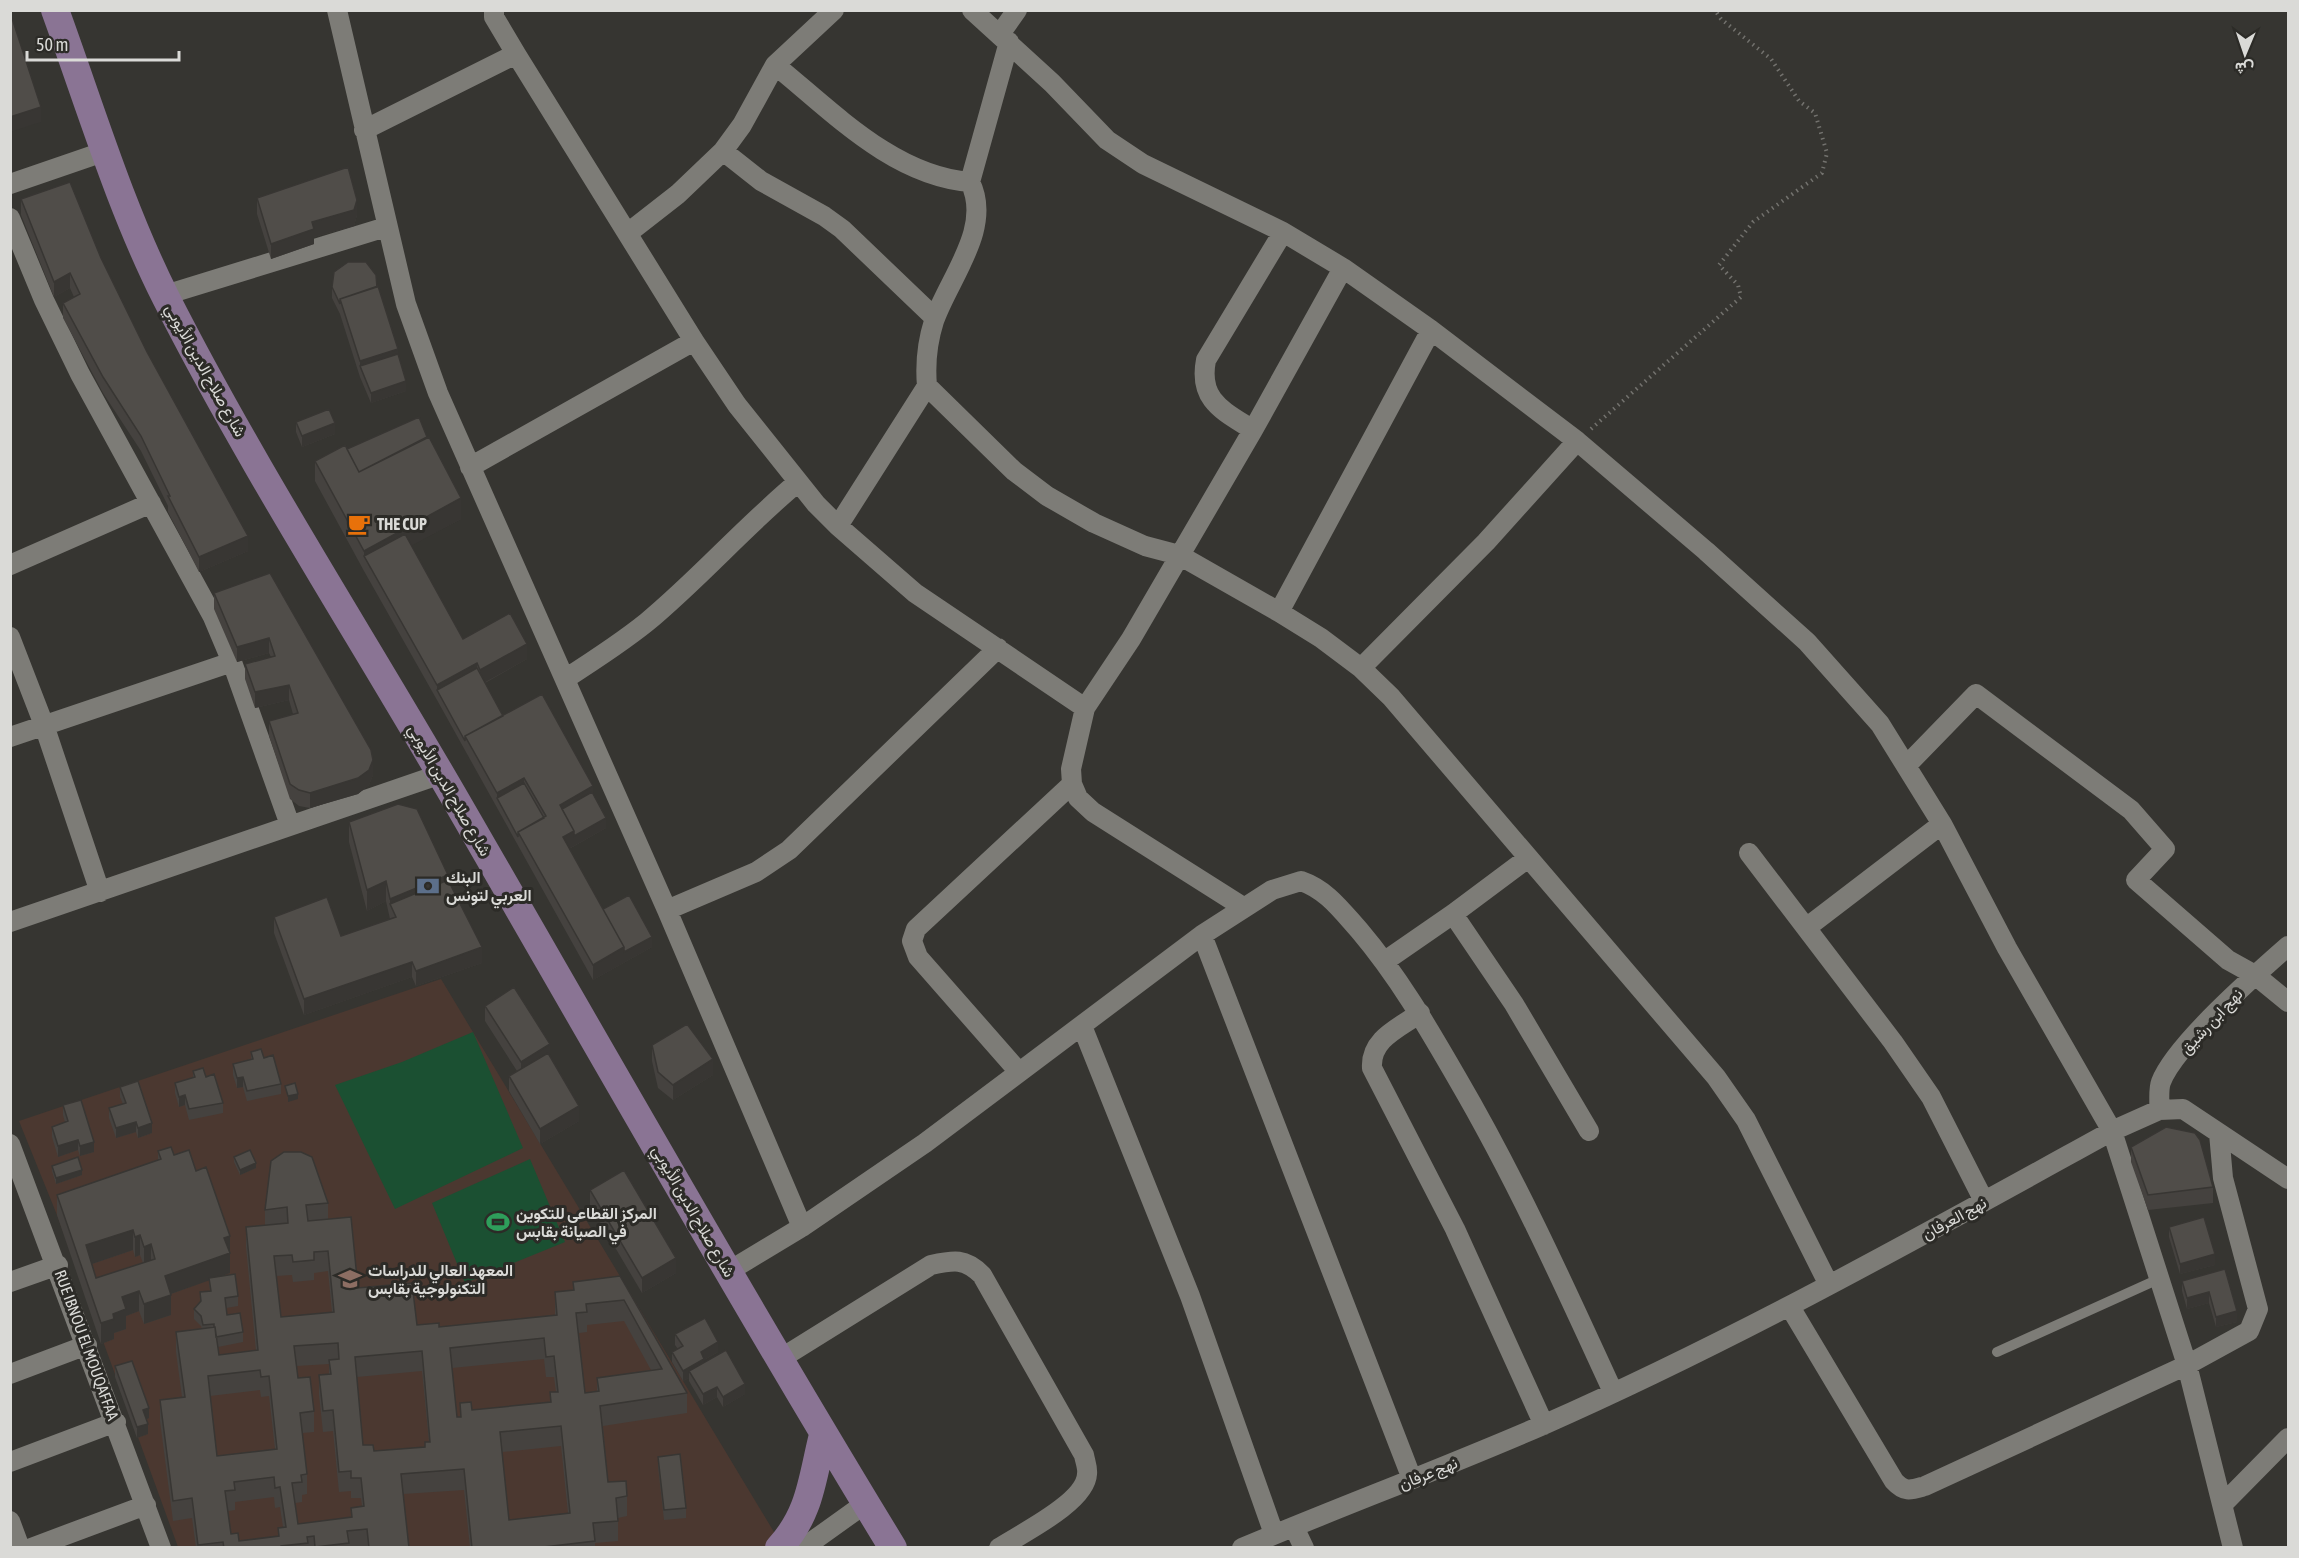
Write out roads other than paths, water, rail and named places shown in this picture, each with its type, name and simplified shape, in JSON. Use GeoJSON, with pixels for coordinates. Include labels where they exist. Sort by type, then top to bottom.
{"type":"FeatureCollection","features":[{"type":"Feature","properties":{"kind":"main road","name":"شارع صلاح الدين الأيوبي"},"geometry":{"type":"LineString","coordinates":[[55,10],[106,151],[165,295],[273,494],[441,774],[824,1435],[866,1503],[885,1546]]}},
{"type":"Feature","properties":{"kind":"main road"},"geometry":{"type":"LineString","coordinates":[[779,1548],[794,1531],[804,1514],[824,1435]]}},
{"type":"Feature","properties":{"kind":"street"},"geometry":{"type":"LineString","coordinates":[[337,10],[386,227],[406,304],[438,393],[667,910],[802,1227]]}},
{"type":"Feature","properties":{"kind":"street"},"geometry":{"type":"LineString","coordinates":[[494,10],[494,17],[516,54],[694,341],[737,405],[798,482],[838,526],[915,592],[1085,708]]}},
{"type":"Feature","properties":{"kind":"street"},"geometry":{"type":"LineString","coordinates":[[628,233],[678,194],[723,151],[742,125],[775,65],[834,10]]}},
{"type":"Feature","properties":{"kind":"street"},"geometry":{"type":"LineString","coordinates":[[972,10],[1004,38],[1107,141],[1143,164],[1283,232],[1343,268],[1431,330],[1577,441],[1807,642],[1880,724],[1942,825],[2007,948],[2112,1131],[2162,1278],[2187,1365],[2233,1548]]}},
{"type":"Feature","properties":{"kind":"street"},"geometry":{"type":"LineString","coordinates":[[838,526],[927,386],[925,362],[935,318],[976,222],[976,194],[970,182],[1004,38],[1017,10]]}},
{"type":"Feature","properties":{"kind":"street"},"geometry":{"type":"LineString","coordinates":[[364,130],[516,54]]}},
{"type":"Feature","properties":{"kind":"street"},"geometry":{"type":"LineString","coordinates":[[775,65],[876,146],[898,159],[939,177],[970,182]]}},
{"type":"Feature","properties":{"kind":"street"},"geometry":{"type":"LineString","coordinates":[[10,184],[106,151]]}},
{"type":"Feature","properties":{"kind":"street"},"geometry":{"type":"LineString","coordinates":[[723,151],[761,181],[824,216],[842,229],[935,318]]}},
{"type":"Feature","properties":{"kind":"street"},"geometry":{"type":"LineString","coordinates":[[10,218],[69,353],[213,617],[232,662],[290,825]]}},
{"type":"Feature","properties":{"kind":"street"},"geometry":{"type":"LineString","coordinates":[[165,295],[386,227]]}},
{"type":"Feature","properties":{"kind":"street"},"geometry":{"type":"LineString","coordinates":[[1253,430],[1218,406],[1209,397],[1203,374],[1206,360],[1283,232]]}},
{"type":"Feature","properties":{"kind":"street"},"geometry":{"type":"LineString","coordinates":[[1244,907],[1093,812],[1078,798],[1072,784],[1071,769],[1085,708],[1131,639],[1253,430],[1343,268]]}},
{"type":"Feature","properties":{"kind":"street"},"geometry":{"type":"LineString","coordinates":[[1279,612],[1431,330]]}},
{"type":"Feature","properties":{"kind":"street"},"geometry":{"type":"LineString","coordinates":[[470,467],[694,341]]}},
{"type":"Feature","properties":{"kind":"street"},"geometry":{"type":"LineString","coordinates":[[927,386],[1014,471],[1047,495],[1094,523],[1145,546],[1179,555],[1321,638],[1361,668],[1406,714],[1716,1077],[1746,1120],[1829,1285]]}},
{"type":"Feature","properties":{"kind":"street"},"geometry":{"type":"LineString","coordinates":[[1361,668],[1486,542],[1577,441]]}},
{"type":"Feature","properties":{"kind":"street"},"geometry":{"type":"LineString","coordinates":[[565,679],[605,653],[647,621],[771,504],[798,482]]}},
{"type":"Feature","properties":{"kind":"street"},"geometry":{"type":"LineString","coordinates":[[10,565],[151,503]]}},
{"type":"Feature","properties":{"kind":"street"},"geometry":{"type":"LineString","coordinates":[[10,637],[44,725],[100,892]]}},
{"type":"Feature","properties":{"kind":"street"},"geometry":{"type":"LineString","coordinates":[[667,910],[747,876],[789,850],[998,648]]}},
{"type":"Feature","properties":{"kind":"street"},"geometry":{"type":"LineString","coordinates":[[10,737],[232,662]]}},
{"type":"Feature","properties":{"kind":"street"},"geometry":{"type":"LineString","coordinates":[[1906,766],[1976,694],[2131,810],[2165,849],[2136,880],[2228,960],[2254,975],[2289,1002]]}},
{"type":"Feature","properties":{"kind":"street"},"geometry":{"type":"LineString","coordinates":[[10,922],[441,774]]}},
{"type":"Feature","properties":{"kind":"street"},"geometry":{"type":"LineString","coordinates":[[1019,1072],[918,957],[912,941],[916,929],[1072,784]]}},
{"type":"Feature","properties":{"kind":"street"},"geometry":{"type":"LineString","coordinates":[[1806,928],[1942,825]]}},
{"type":"Feature","properties":{"kind":"street"},"geometry":{"type":"LineString","coordinates":[[1749,852],[1931,1096],[1984,1201]]}},
{"type":"Feature","properties":{"kind":"street"},"geometry":{"type":"LineString","coordinates":[[1385,961],[1528,858]]}},
{"type":"Feature","properties":{"kind":"street"},"geometry":{"type":"LineString","coordinates":[[729,1271],[802,1227],[925,1143],[1202,935],[1244,907],[1287,884],[1301,881],[1328,895],[1385,961],[1420,1013],[1485,1125],[1532,1216],[1612,1392]]}},
{"type":"Feature","properties":{"kind":"street"},"geometry":{"type":"LineString","coordinates":[[1453,914],[1514,1004],[1589,1131]]}},
{"type":"Feature","properties":{"kind":"street"},"geometry":{"type":"LineString","coordinates":[[1202,935],[1412,1479]]}},
{"type":"Feature","properties":{"kind":"street","name":"نهج ابن رشيق"},"geometry":{"type":"LineString","coordinates":[[2159,1110],[2160,1084],[2171,1065],[2254,975],[2289,946]]}},
{"type":"Feature","properties":{"kind":"street"},"geometry":{"type":"LineString","coordinates":[[1420,1013],[1380,1041],[1374,1048],[1372,1068],[1455,1229],[1544,1425]]}},
{"type":"Feature","properties":{"kind":"street"},"geometry":{"type":"LineString","coordinates":[[1082,1026],[1190,1296],[1274,1534]]}},
{"type":"Feature","properties":{"kind":"street","name":"نهج العرفان"},"geometry":{"type":"LineString","coordinates":[[1612,1392],[1790,1307],[2112,1131],[2159,1110],[2183,1109],[2289,1179]]}},
{"type":"Feature","properties":{"kind":"street"},"geometry":{"type":"LineString","coordinates":[[1790,1307],[1894,1481],[1901,1489],[1908,1491],[1925,1486],[2187,1365],[2249,1331],[2258,1310],[2223,1178],[2219,1132]]}},
{"type":"Feature","properties":{"kind":"street","name":"RUE IBNOU EL MOUQAFFAA"},"geometry":{"type":"LineString","coordinates":[[10,1144],[19,1190],[58,1265],[161,1548]]}},
{"type":"Feature","properties":{"kind":"street"},"geometry":{"type":"LineString","coordinates":[[780,1359],[931,1265],[951,1261],[970,1263],[982,1275],[1084,1455],[1088,1474],[1082,1490],[1068,1504],[999,1548]]}},
{"type":"Feature","properties":{"kind":"street"},"geometry":{"type":"LineString","coordinates":[[10,1282],[58,1265]]}},
{"type":"Feature","properties":{"kind":"street"},"geometry":{"type":"LineString","coordinates":[[10,1374],[87,1345]]}},
{"type":"Feature","properties":{"kind":"street","name":"نهج عرفان"},"geometry":{"type":"LineString","coordinates":[[1242,1548],[1544,1425],[1612,1392]]}},
{"type":"Feature","properties":{"kind":"street"},"geometry":{"type":"LineString","coordinates":[[10,1462],[116,1422]]}},
{"type":"Feature","properties":{"kind":"street"},"geometry":{"type":"LineString","coordinates":[[2223,1504],[2289,1438]]}},
{"type":"Feature","properties":{"kind":"street"},"geometry":{"type":"LineString","coordinates":[[802,1548],[866,1503]]}},
{"type":"Feature","properties":{"kind":"street"},"geometry":{"type":"LineString","coordinates":[[31,1548],[146,1505]]}},
{"type":"Feature","properties":{"kind":"street"},"geometry":{"type":"LineString","coordinates":[[10,1521],[20,1548]]}},
{"type":"Feature","properties":{"kind":"street"},"geometry":{"type":"LineString","coordinates":[[1294,1527],[1304,1548]]}},
{"type":"Feature","properties":{"kind":"lane"},"geometry":{"type":"LineString","coordinates":[[1997,1352],[2162,1278]]}},
{"type":"Feature","properties":{"kind":"place","name":"THE CUP"},"geometry":{"type":"Point","coordinates":[359,524]}},
{"type":"Feature","properties":{"kind":"place","name":"البنك العربي لتونس"},"geometry":{"type":"Point","coordinates":[428,886]}},
{"type":"Feature","properties":{"kind":"place","name":"المركز القطاعى للتكوين في الصيانة بقابس"},"geometry":{"type":"Point","coordinates":[498,1222]}},
{"type":"Feature","properties":{"kind":"place","name":"المعهد العالي للدراسات التكنولوجية بقابس"},"geometry":{"type":"Point","coordinates":[350,1279]}}]}
